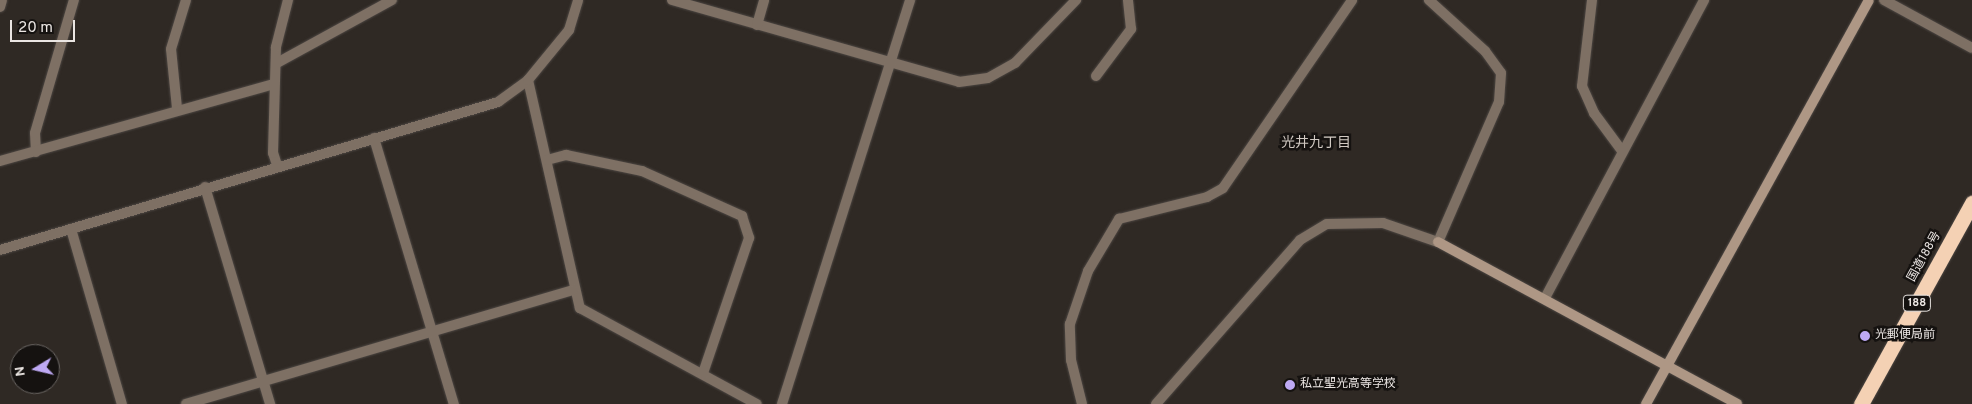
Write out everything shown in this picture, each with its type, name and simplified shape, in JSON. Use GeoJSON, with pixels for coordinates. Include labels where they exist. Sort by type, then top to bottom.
{"type":"FeatureCollection","features":[{"type":"Feature","properties":{"kind":"highway","name":"国道188号"},"geometry":{"type":"LineString","coordinates":[[1861,404],[1972,203]]}},
{"type":"Feature","properties":{"kind":"street"},"geometry":{"type":"LineString","coordinates":[[0,7],[2,0]]}},
{"type":"Feature","properties":{"kind":"street"},"geometry":{"type":"LineString","coordinates":[[36,152],[35,133],[74,0]]}},
{"type":"Feature","properties":{"kind":"street"},"geometry":{"type":"LineString","coordinates":[[177,108],[171,49],[186,0]]}},
{"type":"Feature","properties":{"kind":"street"},"geometry":{"type":"LineString","coordinates":[[277,165],[273,153],[274,84],[278,63],[276,47],[288,0]]}},
{"type":"Feature","properties":{"kind":"street"},"geometry":{"type":"LineString","coordinates":[[278,63],[391,0]]}},
{"type":"Feature","properties":{"kind":"street"},"geometry":{"type":"LineString","coordinates":[[0,250],[277,165],[498,102],[528,80],[568,30],[578,0]]}},
{"type":"Feature","properties":{"kind":"street"},"geometry":{"type":"LineString","coordinates":[[757,25],[764,0]]}},
{"type":"Feature","properties":{"kind":"street"},"geometry":{"type":"LineString","coordinates":[[782,404],[910,0]]}},
{"type":"Feature","properties":{"kind":"street"},"geometry":{"type":"LineString","coordinates":[[1096,76],[1132,29],[1128,0]]}},
{"type":"Feature","properties":{"kind":"street"},"geometry":{"type":"LineString","coordinates":[[1082,404],[1071,360],[1070,324],[1088,271],[1119,219],[1207,197],[1223,188],[1352,0]]}},
{"type":"Feature","properties":{"kind":"street"},"geometry":{"type":"LineString","coordinates":[[1429,0],[1486,51],[1500,72],[1499,102],[1438,242]]}},
{"type":"Feature","properties":{"kind":"street"},"geometry":{"type":"LineString","coordinates":[[1592,0],[1582,86],[1594,113],[1622,151]]}},
{"type":"Feature","properties":{"kind":"street"},"geometry":{"type":"LineString","coordinates":[[1545,298],[1704,0]]}},
{"type":"Feature","properties":{"kind":"street"},"geometry":{"type":"LineString","coordinates":[[1646,404],[1868,0]]}},
{"type":"Feature","properties":{"kind":"street"},"geometry":{"type":"LineString","coordinates":[[1884,0],[1972,48]]}},
{"type":"Feature","properties":{"kind":"street"},"geometry":{"type":"LineString","coordinates":[[676,1],[890,65],[959,82],[988,78],[1015,63],[1073,2]]}},
{"type":"Feature","properties":{"kind":"street"},"geometry":{"type":"LineString","coordinates":[[528,80],[547,160],[573,290],[580,308],[703,373],[757,404]]}},
{"type":"Feature","properties":{"kind":"street"},"geometry":{"type":"LineString","coordinates":[[0,161],[36,152],[177,108],[274,84]]}},
{"type":"Feature","properties":{"kind":"street"},"geometry":{"type":"LineString","coordinates":[[374,138],[454,404]]}},
{"type":"Feature","properties":{"kind":"street"},"geometry":{"type":"LineString","coordinates":[[547,160],[566,155],[642,171],[742,216],[749,238],[703,373]]}},
{"type":"Feature","properties":{"kind":"street"},"geometry":{"type":"LineString","coordinates":[[205,187],[270,404]]}},
{"type":"Feature","properties":{"kind":"street"},"geometry":{"type":"LineString","coordinates":[[1156,404],[1300,240],[1326,224],[1383,223],[1438,242],[1545,298],[1737,404]]}},
{"type":"Feature","properties":{"kind":"street"},"geometry":{"type":"LineString","coordinates":[[71,229],[122,404]]}},
{"type":"Feature","properties":{"kind":"street"},"geometry":{"type":"LineString","coordinates":[[186,404],[263,382],[432,328],[573,290]]}},
{"type":"Feature","properties":{"kind":"place","name":"光郵便局前"},"geometry":{"type":"Point","coordinates":[1865,336]}},
{"type":"Feature","properties":{"kind":"place","name":"私立聖光高等学校"},"geometry":{"type":"Point","coordinates":[1290,385]}},
{"type":"Feature","properties":{"kind":"district","name":"光井九丁目"},"geometry":{"type":"Point","coordinates":[1316,144]}}]}
